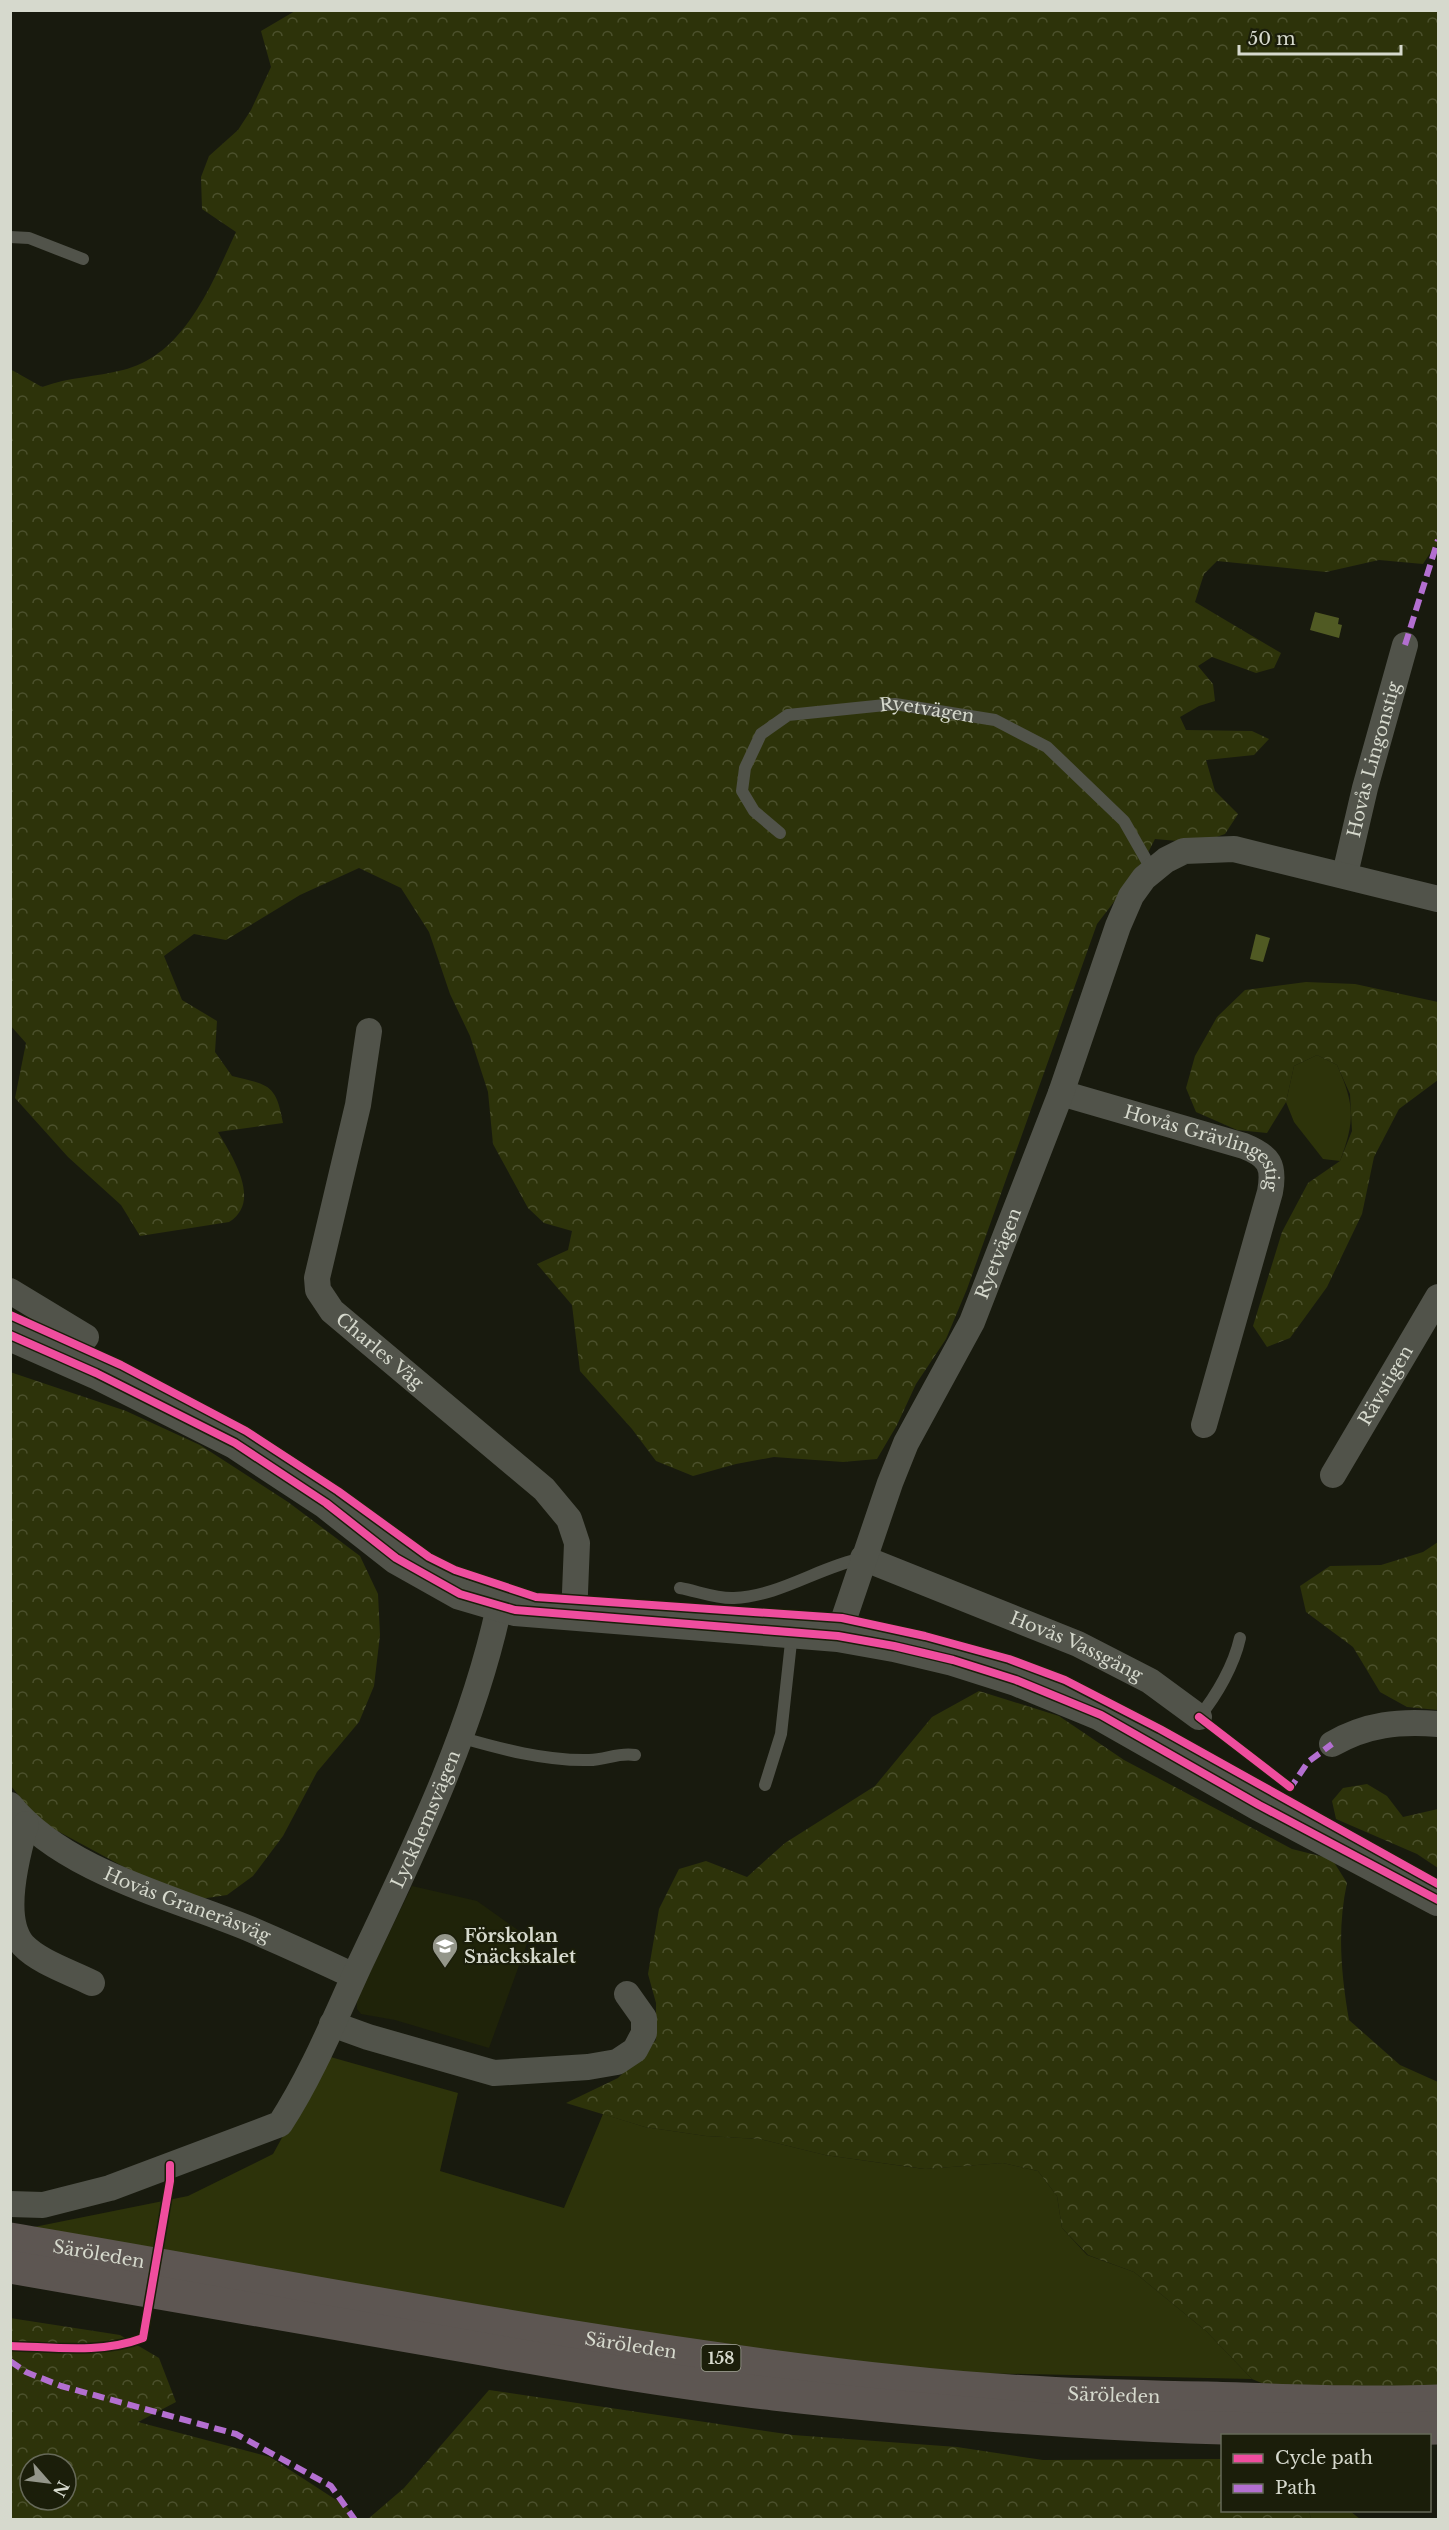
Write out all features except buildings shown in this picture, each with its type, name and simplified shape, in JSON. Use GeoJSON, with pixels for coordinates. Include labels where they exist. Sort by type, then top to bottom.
{"type":"FeatureCollection","features":[{"type":"Feature","properties":{"kind":"main road","name":"Säröleden"},"geometry":{"type":"LineString","coordinates":[[10,2239],[443,2315],[667,2351],[906,2382],[1143,2397],[1370,2403],[1438,2401]]}},
{"type":"Feature","properties":{"kind":"main road","name":"Säröleden"},"geometry":{"type":"LineString","coordinates":[[10,2267],[565,2364],[771,2394],[1004,2417],[1125,2426],[1362,2430],[1438,2428]]}},
{"type":"Feature","properties":{"kind":"street","name":"Hovås Lingonstig"},"geometry":{"type":"LineString","coordinates":[[1345,874],[1365,788],[1405,645]]}},
{"type":"Feature","properties":{"kind":"street","name":"Ryetvägen"},"geometry":{"type":"LineString","coordinates":[[838,1636],[863,1558],[906,1443],[972,1322],[1062,1093],[1118,927],[1131,896],[1152,870],[1184,851],[1210,848],[1245,851],[1345,874],[1438,899]]}},
{"type":"Feature","properties":{"kind":"street","name":"Charles Väg"},"geometry":{"type":"LineString","coordinates":[[369,1031],[365,1074],[317,1278],[318,1290],[332,1311],[544,1489],[569,1519],[577,1543],[574,1617]]}},
{"type":"Feature","properties":{"kind":"street","name":"Hovås Grävlingestig"},"geometry":{"type":"LineString","coordinates":[[1062,1093],[1244,1146],[1258,1152],[1269,1163],[1273,1176],[1270,1192],[1204,1425]]}},
{"type":"Feature","properties":{"kind":"street"},"geometry":{"type":"LineString","coordinates":[[10,1291],[86,1337]]}},
{"type":"Feature","properties":{"kind":"street","name":"Rävstigen"},"geometry":{"type":"LineString","coordinates":[[1333,1475],[1438,1297]]}},
{"type":"Feature","properties":{"kind":"street"},"geometry":{"type":"LineString","coordinates":[[10,1335],[127,1388],[235,1443],[326,1503],[377,1544],[420,1573],[460,1594],[499,1607],[574,1617],[838,1636],[953,1660],[1058,1696],[1101,1715],[1259,1806],[1438,1900]]}},
{"type":"Feature","properties":{"kind":"street","name":"Hovås Vassgång"},"geometry":{"type":"LineString","coordinates":[[863,1558],[1078,1644],[1150,1682],[1199,1717]]}},
{"type":"Feature","properties":{"kind":"street","name":"Lyckhemsvägen"},"geometry":{"type":"LineString","coordinates":[[10,2204],[43,2205],[110,2188],[280,2124],[332,2024],[413,1852],[459,1737],[492,1641],[499,1607]]}},
{"type":"Feature","properties":{"kind":"street"},"geometry":{"type":"LineString","coordinates":[[1332,1744],[1377,1725],[1415,1722],[1438,1724]]}},
{"type":"Feature","properties":{"kind":"street","name":"Hovås Graneråsväg"},"geometry":{"type":"LineString","coordinates":[[18,1814],[87,1863],[121,1880],[250,1929],[354,1976]]}},
{"type":"Feature","properties":{"kind":"street","name":"Hovås Graneråsväg"},"geometry":{"type":"LineString","coordinates":[[18,1814],[12,1893],[12,1922],[16,1935],[32,1953],[92,1983]]}},
{"type":"Feature","properties":{"kind":"street"},"geometry":{"type":"LineString","coordinates":[[332,2024],[368,2037],[494,2073],[588,2067],[617,2062],[634,2050],[644,2033],[644,2018],[627,1994]]}},
{"type":"Feature","properties":{"kind":"lane"},"geometry":{"type":"LineString","coordinates":[[10,237],[29,238],[83,258]]}},
{"type":"Feature","properties":{"kind":"lane","name":"Ryetvägen"},"geometry":{"type":"LineString","coordinates":[[780,833],[754,811],[742,791],[745,768],[761,734],[788,715],[895,704],[936,708],[995,720],[1047,747],[1124,820],[1152,870]]}},
{"type":"Feature","properties":{"kind":"lane"},"geometry":{"type":"LineString","coordinates":[[680,1588],[733,1598],[774,1591],[817,1572],[863,1558]]}},
{"type":"Feature","properties":{"kind":"lane"},"geometry":{"type":"LineString","coordinates":[[765,1785],[781,1734],[792,1632]]}},
{"type":"Feature","properties":{"kind":"lane","name":"Hovås Vassgång"},"geometry":{"type":"LineString","coordinates":[[1199,1717],[1212,1702],[1237,1650],[1240,1638]]}},
{"type":"Feature","properties":{"kind":"lane"},"geometry":{"type":"LineString","coordinates":[[459,1737],[500,1749],[561,1759],[592,1760],[624,1753],[635,1755]]}},
{"type":"Feature","properties":{"kind":"shaded area"},"geometry":{"type":"Polygon","coordinates":[[[1315,612],[1339,618],[1338,624],[1342,625],[1339,638],[1310,630],[1315,612]]]}},
{"type":"Feature","properties":{"kind":"shaded area"},"geometry":{"type":"Polygon","coordinates":[[[1256,934],[1270,938],[1263,962],[1250,959],[1256,934]]]}},
{"type":"Feature","properties":{"kind":"shaded area","name":"Förskolan Snäckskalet"},"geometry":{"type":"Polygon","coordinates":[[[412,1886],[477,1901],[529,1938],[489,2048],[395,2020],[361,2014],[357,2009],[357,1999],[412,1886]]]}},
{"type":"Feature","properties":{"kind":"green space"},"geometry":{"type":"Polygon","coordinates":[[[295,11],[1438,11],[1438,546],[1434,547],[1423,564],[1379,560],[1326,572],[1217,561],[1204,574],[1195,602],[1281,653],[1274,668],[1256,673],[1212,657],[1198,666],[1213,684],[1215,701],[1199,706],[1180,717],[1186,730],[1252,731],[1269,739],[1254,755],[1206,760],[1215,791],[1238,814],[1225,834],[1200,843],[1155,839],[1140,868],[1097,924],[967,1289],[946,1339],[916,1384],[897,1425],[877,1459],[843,1462],[774,1457],[736,1464],[693,1476],[656,1461],[632,1429],[580,1371],[572,1305],[537,1264],[568,1250],[572,1231],[544,1223],[528,1208],[493,1144],[488,1092],[470,1036],[450,994],[429,932],[401,888],[359,868],[300,895],[226,940],[194,934],[164,956],[182,1000],[217,1021],[215,1052],[232,1076],[262,1084],[268,1088],[277,1100],[280,1110],[283,1123],[218,1132],[236,1165],[244,1190],[239,1213],[229,1222],[140,1236],[121,1205],[68,1157],[15,1098],[26,1043],[10,1025],[10,369],[42,387],[123,370],[145,362],[180,333],[206,294],[236,232],[202,209],[201,177],[209,156],[238,130],[251,110],[271,67],[261,31],[295,11]]]}},
{"type":"Feature","properties":{"kind":"green space"},"geometry":{"type":"Polygon","coordinates":[[[1306,982],[1355,984],[1438,1002],[1438,1080],[1399,1109],[1374,1157],[1362,1214],[1327,1287],[1290,1338],[1267,1347],[1253,1326],[1282,1232],[1308,1183],[1340,1161],[1352,1131],[1350,1094],[1337,1065],[1317,1055],[1294,1066],[1286,1102],[1267,1133],[1237,1130],[1196,1112],[1186,1088],[1195,1056],[1217,1017],[1245,990],[1306,982]]]}},
{"type":"Feature","properties":{"kind":"green space"},"geometry":{"type":"Polygon","coordinates":[[[1317,1055],[1337,1065],[1350,1102],[1350,1124],[1340,1161],[1323,1159],[1294,1122],[1286,1102],[1294,1066],[1317,1055]]]}},
{"type":"Feature","properties":{"kind":"green space"},"geometry":{"type":"Polygon","coordinates":[[[10,1372],[126,1411],[200,1445],[288,1502],[360,1556],[378,1594],[380,1635],[374,1686],[359,1722],[317,1772],[283,1836],[253,1876],[227,1895],[187,1901],[39,1821],[11,1786],[10,1372]]]}},
{"type":"Feature","properties":{"kind":"green space"},"geometry":{"type":"Polygon","coordinates":[[[1438,1542],[1438,1710],[1407,1707],[1380,1692],[1353,1647],[1306,1612],[1300,1586],[1330,1566],[1381,1565],[1423,1552],[1438,1542]]]}},
{"type":"Feature","properties":{"kind":"green space"},"geometry":{"type":"Polygon","coordinates":[[[979,1691],[1059,1716],[1124,1760],[1292,1849],[1332,1859],[1347,1883],[1342,1917],[1341,1951],[1349,2020],[1400,2065],[1438,2082],[1438,2388],[1281,2391],[1252,2379],[1206,2331],[1134,2272],[1088,2255],[1062,2228],[1057,2196],[1038,2171],[1003,2163],[925,2169],[825,2155],[760,2139],[706,2136],[645,2127],[566,2103],[618,2078],[656,2040],[656,2003],[648,1974],[659,1909],[679,1869],[706,1861],[747,1877],[785,1843],[875,1786],[932,1717],[979,1691]]]}},
{"type":"Feature","properties":{"kind":"green space"},"geometry":{"type":"Polygon","coordinates":[[[1367,1784],[1387,1796],[1403,1817],[1438,1809],[1438,1868],[1417,1854],[1336,1819],[1332,1801],[1343,1788],[1367,1784]]]}},
{"type":"Feature","properties":{"kind":"green space"},"geometry":{"type":"Polygon","coordinates":[[[327,2056],[458,2093],[440,2171],[564,2208],[603,2114],[645,2127],[706,2136],[760,2139],[825,2155],[924,2169],[1003,2163],[1038,2171],[1057,2196],[1062,2228],[1087,2255],[1134,2272],[1206,2331],[1252,2379],[930,2372],[446,2311],[34,2227],[188,2196],[273,2154],[327,2056]]]}},
{"type":"Feature","properties":{"kind":"green space"},"geometry":{"type":"Polygon","coordinates":[[[10,2318],[120,2335],[159,2358],[176,2402],[138,2422],[270,2457],[347,2507],[356,2519],[11,2519],[10,2318]]]}},
{"type":"Feature","properties":{"kind":"green space"},"geometry":{"type":"Polygon","coordinates":[[[489,2390],[793,2435],[957,2447],[1043,2460],[1221,2459],[1221,2512],[1309,2512],[1311,2519],[368,2519],[404,2488],[489,2390]]]}},
{"type":"Feature","properties":{"kind":"green space"},"geometry":{"type":"Polygon","coordinates":[[[1309,2512],[1351,2512],[1360,2519],[1311,2519],[1309,2512]]]}},
{"type":"Feature","properties":{"kind":"marked path"},"geometry":{"type":"LineString","coordinates":[[1405,645],[1438,540]]}},
{"type":"Feature","properties":{"kind":"marked path"},"geometry":{"type":"LineString","coordinates":[[1289,1790],[1308,1762],[1332,1744]]}},
{"type":"Feature","properties":{"kind":"marked path"},"geometry":{"type":"LineString","coordinates":[[10,2361],[26,2372],[61,2386],[236,2434],[331,2486],[355,2520]]}},
{"type":"Feature","properties":{"kind":"cycle path"},"geometry":{"type":"LineString","coordinates":[[10,1315],[121,1365],[246,1431],[338,1491],[429,1557],[455,1570],[536,1597],[842,1618],[925,1636],[1009,1659],[1065,1680],[1160,1729],[1438,1884]]}},
{"type":"Feature","properties":{"kind":"cycle path"},"geometry":{"type":"LineString","coordinates":[[10,1335],[96,1373],[235,1443],[326,1503],[396,1558],[460,1594],[515,1610],[838,1636],[953,1660],[1016,1680],[1101,1715],[1259,1805],[1438,1900]]}},
{"type":"Feature","properties":{"kind":"cycle path"},"geometry":{"type":"LineString","coordinates":[[1199,1717],[1290,1787]]}},
{"type":"Feature","properties":{"kind":"cycle path"},"geometry":{"type":"LineString","coordinates":[[10,2346],[94,2348],[143,2338],[170,2181],[170,2165]]}},
{"type":"Feature","properties":{"kind":"place","name":"Förskolan Snäckskalet"},"geometry":{"type":"Point","coordinates":[445,1969]}}]}
